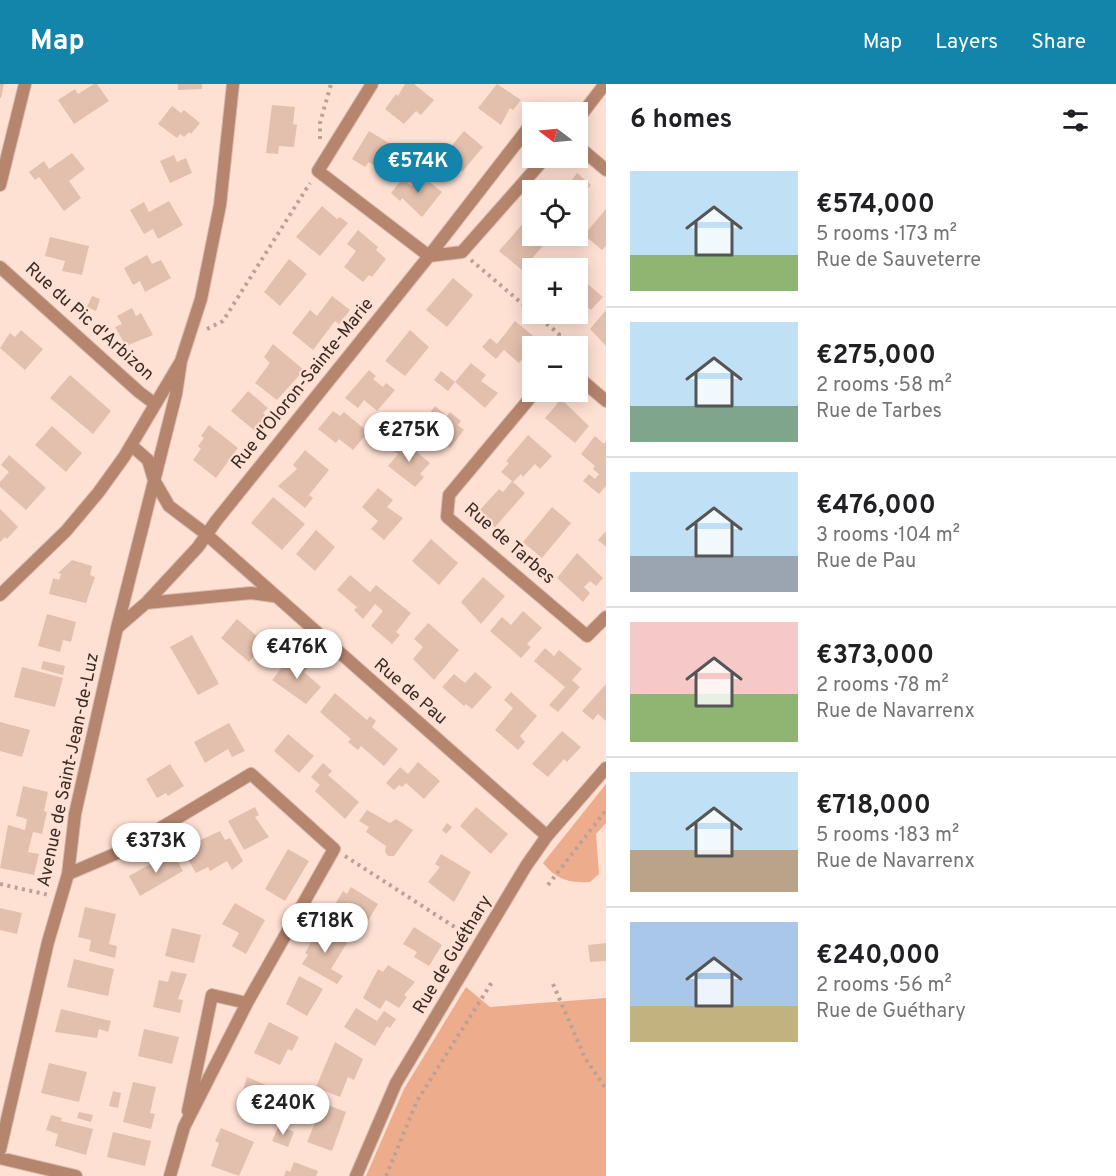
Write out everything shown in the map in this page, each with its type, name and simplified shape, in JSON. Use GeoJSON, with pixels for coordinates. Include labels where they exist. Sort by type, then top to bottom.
{"type":"FeatureCollection","features":[{"type":"Feature","properties":{"kind":"street"},"geometry":{"type":"LineString","coordinates":[[0,186],[25,84]]}},
{"type":"Feature","properties":{"kind":"street"},"geometry":{"type":"LineString","coordinates":[[0,595],[66,531],[92,500],[130,445],[181,361],[201,299],[220,205],[232,84]]}},
{"type":"Feature","properties":{"kind":"street"},"geometry":{"type":"LineString","coordinates":[[372,84],[318,171],[429,256],[462,252],[536,168]]}},
{"type":"Feature","properties":{"kind":"street"},"geometry":{"type":"LineString","coordinates":[[588,106],[605,84]]}},
{"type":"Feature","properties":{"kind":"street","name":"Rue d'Oloron-Sainte-Marie"},"geometry":{"type":"LineString","coordinates":[[117,628],[146,603],[198,547],[522,136]]}},
{"type":"Feature","properties":{"kind":"street"},"geometry":{"type":"LineString","coordinates":[[588,155],[606,170]]}},
{"type":"Feature","properties":{"kind":"street","name":"Rue du Pic d'Arbizon"},"geometry":{"type":"LineString","coordinates":[[0,267],[139,392],[156,404]]}},
{"type":"Feature","properties":{"kind":"street","name":"Avenue de Saint-Jean-de-Luz"},"geometry":{"type":"LineString","coordinates":[[0,1150],[68,874],[75,814],[117,628],[176,394],[181,361]]}},
{"type":"Feature","properties":{"kind":"street"},"geometry":{"type":"LineString","coordinates":[[588,386],[606,401]]}},
{"type":"Feature","properties":{"kind":"street","name":"Rue de Tarbes"},"geometry":{"type":"LineString","coordinates":[[527,402],[449,495],[447,517],[587,636],[606,617]]}},
{"type":"Feature","properties":{"kind":"street","name":"Rue de Pau"},"geometry":{"type":"LineString","coordinates":[[130,445],[148,460],[154,480],[169,506],[206,534],[273,596],[547,836]]}},
{"type":"Feature","properties":{"kind":"street"},"geometry":{"type":"LineString","coordinates":[[146,603],[251,593],[273,596]]}},
{"type":"Feature","properties":{"kind":"street","name":"Rue de Guéthary"},"geometry":{"type":"LineString","coordinates":[[356,1176],[396,1083],[547,836],[606,768]]}},
{"type":"Feature","properties":{"kind":"street"},"geometry":{"type":"LineString","coordinates":[[68,874],[122,851],[251,774],[334,849],[247,1003],[184,1127]]}},
{"type":"Feature","properties":{"kind":"street"},"geometry":{"type":"LineString","coordinates":[[170,1176],[184,1127],[212,994],[247,1003]]}},
{"type":"Feature","properties":{"kind":"street"},"geometry":{"type":"LineString","coordinates":[[0,1158],[76,1176]]}},
{"type":"Feature","properties":{"kind":"path"},"geometry":{"type":"LineString","coordinates":[[191,328],[214,328],[223,321],[318,171],[320,123],[331,84]]}},
{"type":"Feature","properties":{"kind":"path"},"geometry":{"type":"LineString","coordinates":[[462,252],[522,303]]}},
{"type":"Feature","properties":{"kind":"path"},"geometry":{"type":"LineString","coordinates":[[547,324],[559,336]]}},
{"type":"Feature","properties":{"kind":"path"},"geometry":{"type":"LineString","coordinates":[[548,885],[606,810]]}},
{"type":"Feature","properties":{"kind":"path"},"geometry":{"type":"LineString","coordinates":[[334,849],[481,944]]}},
{"type":"Feature","properties":{"kind":"path"},"geometry":{"type":"LineString","coordinates":[[0,884],[61,898]]}},
{"type":"Feature","properties":{"kind":"path"},"geometry":{"type":"LineString","coordinates":[[386,1176],[417,1101],[492,982]]}},
{"type":"Feature","properties":{"kind":"path"},"geometry":{"type":"LineString","coordinates":[[553,984],[585,1058],[606,1089]]}},
{"type":"Feature","properties":{"kind":"shaded area"},"geometry":{"type":"Polygon","coordinates":[[[606,784],[606,823],[596,834],[599,874],[590,882],[576,882],[558,877],[543,863],[606,784]]]}},
{"type":"Feature","properties":{"kind":"shaded area"},"geometry":{"type":"Polygon","coordinates":[[[466,987],[490,1007],[606,998],[606,1176],[366,1176],[404,1089],[466,987]]]}},
{"type":"Feature","properties":{"kind":"building"},"geometry":{"type":"Polygon","coordinates":[[[0,84],[4,84],[1,98],[0,98],[0,84]]]}},
{"type":"Feature","properties":{"kind":"building"},"geometry":{"type":"Polygon","coordinates":[[[97,84],[109,101],[74,124],[58,100],[75,89],[78,94],[97,84]]]}},
{"type":"Feature","properties":{"kind":"building"},"geometry":{"type":"Polygon","coordinates":[[[178,84],[202,84],[202,89],[178,90],[178,84]]]}},
{"type":"Feature","properties":{"kind":"building"},"geometry":{"type":"Polygon","coordinates":[[[405,84],[414,84],[434,100],[421,115],[416,111],[404,124],[385,109],[396,94],[398,96],[405,84]]]}},
{"type":"Feature","properties":{"kind":"building"},"geometry":{"type":"Polygon","coordinates":[[[497,84],[521,100],[513,110],[510,108],[501,125],[478,108],[497,84]]]}},
{"type":"Feature","properties":{"kind":"building"},"geometry":{"type":"Polygon","coordinates":[[[272,105],[295,107],[293,124],[297,125],[294,147],[279,146],[278,154],[266,153],[272,105]]]}},
{"type":"Feature","properties":{"kind":"building"},"geometry":{"type":"Polygon","coordinates":[[[172,106],[181,113],[184,110],[200,123],[191,134],[189,132],[184,137],[180,134],[177,138],[158,124],[172,106]]]}},
{"type":"Feature","properties":{"kind":"building"},"geometry":{"type":"Polygon","coordinates":[[[369,131],[402,151],[388,174],[369,162],[365,167],[352,159],[369,131]]]}},
{"type":"Feature","properties":{"kind":"building"},"geometry":{"type":"Polygon","coordinates":[[[464,131],[483,147],[462,172],[452,164],[445,173],[433,163],[440,153],[443,156],[464,131]]]}},
{"type":"Feature","properties":{"kind":"building"},"geometry":{"type":"Polygon","coordinates":[[[72,153],[85,169],[69,181],[81,198],[64,211],[39,177],[35,180],[29,172],[44,161],[49,169],[72,153]]]}},
{"type":"Feature","properties":{"kind":"building"},"geometry":{"type":"Polygon","coordinates":[[[174,155],[177,162],[186,158],[192,173],[170,183],[160,161],[174,155]]]}},
{"type":"Feature","properties":{"kind":"building"},"geometry":{"type":"Polygon","coordinates":[[[577,173],[585,180],[572,180],[577,173]]]}},
{"type":"Feature","properties":{"kind":"building"},"geometry":{"type":"Polygon","coordinates":[[[421,175],[442,192],[422,217],[402,198],[400,201],[391,193],[402,179],[412,186],[421,175]]]}},
{"type":"Feature","properties":{"kind":"building"},"geometry":{"type":"Polygon","coordinates":[[[169,201],[183,225],[158,239],[153,229],[144,234],[130,210],[144,202],[149,212],[169,201]]]}},
{"type":"Feature","properties":{"kind":"building"},"geometry":{"type":"Polygon","coordinates":[[[322,206],[337,219],[340,217],[348,223],[320,256],[296,237],[322,206]]]}},
{"type":"Feature","properties":{"kind":"building"},"geometry":{"type":"Polygon","coordinates":[[[606,209],[606,246],[602,250],[588,238],[588,230],[606,209]]]}},
{"type":"Feature","properties":{"kind":"building"},"geometry":{"type":"Polygon","coordinates":[[[522,225],[522,246],[543,246],[532,258],[522,258],[522,270],[499,251],[522,225]]]}},
{"type":"Feature","properties":{"kind":"building"},"geometry":{"type":"Polygon","coordinates":[[[358,230],[378,247],[376,250],[386,259],[372,277],[369,275],[363,282],[344,267],[356,251],[347,244],[358,230]]]}},
{"type":"Feature","properties":{"kind":"building"},"geometry":{"type":"Polygon","coordinates":[[[50,237],[89,246],[82,275],[62,271],[65,261],[45,256],[50,237]]]}},
{"type":"Feature","properties":{"kind":"building"},"geometry":{"type":"Polygon","coordinates":[[[147,255],[152,264],[161,260],[171,278],[145,292],[140,281],[133,285],[124,268],[147,255]]]}},
{"type":"Feature","properties":{"kind":"building"},"geometry":{"type":"Polygon","coordinates":[[[289,259],[307,274],[280,306],[264,292],[289,259]]]}},
{"type":"Feature","properties":{"kind":"building"},"geometry":{"type":"Polygon","coordinates":[[[453,278],[473,295],[447,327],[426,310],[453,278]]]}},
{"type":"Feature","properties":{"kind":"building"},"geometry":{"type":"Polygon","coordinates":[[[588,284],[603,297],[591,310],[588,307],[588,284]]]}},
{"type":"Feature","properties":{"kind":"building"},"geometry":{"type":"Polygon","coordinates":[[[92,296],[100,299],[96,311],[87,307],[92,296]]]}},
{"type":"Feature","properties":{"kind":"building"},"geometry":{"type":"Polygon","coordinates":[[[332,296],[350,310],[339,324],[335,321],[313,350],[292,333],[310,310],[317,316],[332,296]]]}},
{"type":"Feature","properties":{"kind":"building"},"geometry":{"type":"Polygon","coordinates":[[[132,308],[136,316],[141,313],[153,335],[126,346],[115,327],[122,324],[117,316],[132,308]]]}},
{"type":"Feature","properties":{"kind":"building"},"geometry":{"type":"Polygon","coordinates":[[[606,310],[606,346],[590,329],[606,310]]]}},
{"type":"Feature","properties":{"kind":"building"},"geometry":{"type":"Polygon","coordinates":[[[515,321],[533,336],[522,336],[522,359],[519,363],[504,350],[496,359],[482,347],[490,338],[497,344],[515,321]]]}},
{"type":"Feature","properties":{"kind":"building"},"geometry":{"type":"Polygon","coordinates":[[[21,330],[43,349],[25,370],[0,348],[10,333],[15,337],[21,330]]]}},
{"type":"Feature","properties":{"kind":"building"},"geometry":{"type":"Polygon","coordinates":[[[410,330],[429,347],[405,376],[385,361],[410,330]]]}},
{"type":"Feature","properties":{"kind":"building"},"geometry":{"type":"Polygon","coordinates":[[[273,344],[304,370],[277,400],[255,383],[270,363],[264,357],[273,344]]]}},
{"type":"Feature","properties":{"kind":"building"},"geometry":{"type":"Polygon","coordinates":[[[471,363],[486,375],[481,381],[498,393],[485,408],[455,382],[471,363]]]}},
{"type":"Feature","properties":{"kind":"building"},"geometry":{"type":"Polygon","coordinates":[[[369,370],[376,376],[373,379],[383,387],[386,383],[395,390],[377,411],[364,400],[358,408],[345,398],[369,370]]]}},
{"type":"Feature","properties":{"kind":"building"},"geometry":{"type":"Polygon","coordinates":[[[441,371],[455,382],[448,391],[434,380],[441,371]]]}},
{"type":"Feature","properties":{"kind":"building"},"geometry":{"type":"Polygon","coordinates":[[[70,375],[111,411],[93,434],[50,398],[70,375]]]}},
{"type":"Feature","properties":{"kind":"building"},"geometry":{"type":"Polygon","coordinates":[[[248,391],[268,408],[263,413],[267,417],[255,431],[231,411],[248,391]]]}},
{"type":"Feature","properties":{"kind":"building"},"geometry":{"type":"Polygon","coordinates":[[[556,402],[564,402],[589,426],[575,443],[545,418],[558,403],[556,402]]]}},
{"type":"Feature","properties":{"kind":"building"},"geometry":{"type":"Polygon","coordinates":[[[435,406],[447,416],[450,412],[461,421],[458,425],[464,430],[450,448],[421,424],[435,406]]]}},
{"type":"Feature","properties":{"kind":"building"},"geometry":{"type":"Polygon","coordinates":[[[333,411],[340,416],[344,412],[368,432],[353,450],[339,439],[336,443],[318,429],[333,411]]]}},
{"type":"Feature","properties":{"kind":"building"},"geometry":{"type":"Polygon","coordinates":[[[391,424],[395,428],[390,435],[385,431],[391,424]]]}},
{"type":"Feature","properties":{"kind":"building"},"geometry":{"type":"Polygon","coordinates":[[[209,425],[238,448],[216,478],[193,460],[201,449],[198,446],[204,438],[201,436],[209,425]]]}},
{"type":"Feature","properties":{"kind":"building"},"geometry":{"type":"Polygon","coordinates":[[[52,426],[82,453],[66,472],[35,445],[52,426]]]}},
{"type":"Feature","properties":{"kind":"building"},"geometry":{"type":"Polygon","coordinates":[[[528,435],[552,456],[540,469],[535,464],[523,477],[521,474],[513,482],[525,493],[495,527],[478,512],[499,489],[503,492],[512,481],[501,472],[509,463],[506,461],[528,435]]]}},
{"type":"Feature","properties":{"kind":"building"},"geometry":{"type":"Polygon","coordinates":[[[595,436],[604,444],[606,441],[606,486],[599,494],[583,481],[589,474],[595,479],[599,474],[593,469],[595,466],[581,454],[595,436]]]}},
{"type":"Feature","properties":{"kind":"building"},"geometry":{"type":"Polygon","coordinates":[[[401,439],[430,463],[420,474],[424,477],[415,487],[388,466],[398,454],[392,450],[401,439]]]}},
{"type":"Feature","properties":{"kind":"building"},"geometry":{"type":"Polygon","coordinates":[[[305,450],[329,470],[309,495],[313,498],[305,508],[278,486],[297,469],[293,465],[305,450]]]}},
{"type":"Feature","properties":{"kind":"building"},"geometry":{"type":"Polygon","coordinates":[[[9,455],[46,488],[26,510],[0,487],[0,482],[9,472],[1,465],[9,455]]]}},
{"type":"Feature","properties":{"kind":"building"},"geometry":{"type":"Polygon","coordinates":[[[378,488],[393,500],[387,507],[403,518],[384,540],[371,529],[378,521],[362,507],[378,488]]]}},
{"type":"Feature","properties":{"kind":"building"},"geometry":{"type":"Polygon","coordinates":[[[273,497],[305,524],[282,550],[251,523],[273,497]]]}},
{"type":"Feature","properties":{"kind":"building"},"geometry":{"type":"Polygon","coordinates":[[[552,507],[571,523],[542,558],[523,542],[552,507]]]}},
{"type":"Feature","properties":{"kind":"building"},"geometry":{"type":"Polygon","coordinates":[[[0,509],[18,527],[7,539],[5,537],[0,542],[0,509]]]}},
{"type":"Feature","properties":{"kind":"building"},"geometry":{"type":"Polygon","coordinates":[[[316,530],[335,547],[315,571],[296,554],[316,530]]]}},
{"type":"Feature","properties":{"kind":"building"},"geometry":{"type":"Polygon","coordinates":[[[606,531],[606,547],[598,540],[606,531]]]}},
{"type":"Feature","properties":{"kind":"building"},"geometry":{"type":"Polygon","coordinates":[[[431,539],[458,563],[439,585],[412,561],[431,539]]]}},
{"type":"Feature","properties":{"kind":"building"},"geometry":{"type":"Polygon","coordinates":[[[577,553],[603,578],[596,586],[590,581],[584,587],[590,593],[583,602],[557,578],[577,553]]]}},
{"type":"Feature","properties":{"kind":"building"},"geometry":{"type":"Polygon","coordinates":[[[72,560],[92,566],[90,575],[95,577],[86,603],[49,594],[53,578],[59,580],[61,574],[58,573],[72,560]]]}},
{"type":"Feature","properties":{"kind":"building"},"geometry":{"type":"Polygon","coordinates":[[[350,575],[370,592],[376,585],[411,613],[396,632],[400,635],[392,644],[371,626],[383,611],[375,604],[363,619],[354,610],[357,607],[337,590],[350,575]]]}},
{"type":"Feature","properties":{"kind":"building"},"geometry":{"type":"Polygon","coordinates":[[[483,577],[505,596],[481,624],[461,602],[483,577]]]}},
{"type":"Feature","properties":{"kind":"building"},"geometry":{"type":"Polygon","coordinates":[[[523,611],[542,628],[527,644],[531,647],[521,658],[490,631],[502,617],[511,625],[523,611]]]}},
{"type":"Feature","properties":{"kind":"building"},"geometry":{"type":"Polygon","coordinates":[[[47,614],[76,622],[71,642],[63,640],[60,652],[38,646],[47,614]]]}},
{"type":"Feature","properties":{"kind":"building"},"geometry":{"type":"Polygon","coordinates":[[[237,619],[265,643],[249,662],[221,638],[237,619]]]}},
{"type":"Feature","properties":{"kind":"building"},"geometry":{"type":"Polygon","coordinates":[[[428,623],[459,650],[434,680],[413,659],[423,647],[414,639],[428,623]]]}},
{"type":"Feature","properties":{"kind":"building"},"geometry":{"type":"Polygon","coordinates":[[[192,635],[219,684],[198,695],[170,647],[192,635]]]}},
{"type":"Feature","properties":{"kind":"building"},"geometry":{"type":"Polygon","coordinates":[[[545,648],[554,656],[559,650],[582,669],[572,680],[580,687],[558,712],[549,705],[565,687],[534,661],[545,648]]]}},
{"type":"Feature","properties":{"kind":"building"},"geometry":{"type":"Polygon","coordinates":[[[292,655],[308,668],[304,672],[321,687],[306,704],[272,680],[292,655]]]}},
{"type":"Feature","properties":{"kind":"building"},"geometry":{"type":"Polygon","coordinates":[[[43,661],[65,666],[63,675],[41,669],[43,661]]]}},
{"type":"Feature","properties":{"kind":"building"},"geometry":{"type":"Polygon","coordinates":[[[22,667],[63,678],[55,707],[14,697],[22,667]]]}},
{"type":"Feature","properties":{"kind":"building"},"geometry":{"type":"Polygon","coordinates":[[[475,672],[492,687],[472,709],[466,704],[464,706],[442,687],[454,674],[465,683],[475,672]]]}},
{"type":"Feature","properties":{"kind":"building"},"geometry":{"type":"Polygon","coordinates":[[[606,684],[606,721],[598,714],[593,720],[582,711],[606,684]]]}},
{"type":"Feature","properties":{"kind":"building"},"geometry":{"type":"Polygon","coordinates":[[[511,692],[537,716],[520,736],[525,742],[518,750],[495,730],[513,708],[504,700],[511,692]]]}},
{"type":"Feature","properties":{"kind":"building"},"geometry":{"type":"Polygon","coordinates":[[[335,693],[367,720],[370,716],[376,721],[372,727],[398,749],[384,766],[361,746],[358,750],[348,742],[351,739],[320,712],[335,693]]]}},
{"type":"Feature","properties":{"kind":"building"},"geometry":{"type":"Polygon","coordinates":[[[0,722],[30,730],[22,757],[0,751],[0,722]]]}},
{"type":"Feature","properties":{"kind":"building"},"geometry":{"type":"Polygon","coordinates":[[[229,723],[245,751],[232,757],[228,749],[205,763],[194,742],[229,723]]]}},
{"type":"Feature","properties":{"kind":"building"},"geometry":{"type":"Polygon","coordinates":[[[562,731],[581,747],[567,762],[564,759],[548,777],[532,764],[562,731]]]}},
{"type":"Feature","properties":{"kind":"building"},"geometry":{"type":"Polygon","coordinates":[[[288,734],[314,756],[299,773],[274,751],[288,734]]]}},
{"type":"Feature","properties":{"kind":"building"},"geometry":{"type":"Polygon","coordinates":[[[418,762],[440,781],[424,799],[406,783],[394,790],[386,783],[400,767],[408,774],[418,762]]]}},
{"type":"Feature","properties":{"kind":"building"},"geometry":{"type":"Polygon","coordinates":[[[323,763],[332,771],[328,775],[359,802],[345,819],[315,791],[320,785],[311,777],[323,763]]]}},
{"type":"Feature","properties":{"kind":"building"},"geometry":{"type":"Polygon","coordinates":[[[170,764],[184,786],[168,796],[166,793],[157,798],[146,779],[170,764]]]}},
{"type":"Feature","properties":{"kind":"building"},"geometry":{"type":"Polygon","coordinates":[[[23,786],[48,792],[44,811],[47,812],[42,834],[33,832],[28,852],[39,854],[34,875],[0,868],[8,825],[25,830],[27,819],[16,816],[23,786]]]}},
{"type":"Feature","properties":{"kind":"building"},"geometry":{"type":"Polygon","coordinates":[[[255,807],[259,815],[255,817],[269,837],[244,850],[228,821],[255,807]]]}},
{"type":"Feature","properties":{"kind":"building"},"geometry":{"type":"Polygon","coordinates":[[[476,807],[508,834],[491,854],[460,826],[476,807]]]}},
{"type":"Feature","properties":{"kind":"building"},"geometry":{"type":"Polygon","coordinates":[[[367,810],[390,823],[396,819],[413,830],[394,856],[388,856],[385,852],[386,846],[366,832],[369,827],[359,821],[367,810]]]}},
{"type":"Feature","properties":{"kind":"building"},"geometry":{"type":"Polygon","coordinates":[[[447,823],[452,827],[446,834],[442,830],[447,823]]]}},
{"type":"Feature","properties":{"kind":"building"},"geometry":{"type":"Polygon","coordinates":[[[220,831],[225,840],[230,838],[243,861],[232,870],[227,861],[210,871],[208,867],[196,873],[181,847],[192,840],[194,843],[220,831]]]}},
{"type":"Feature","properties":{"kind":"building"},"geometry":{"type":"Polygon","coordinates":[[[288,849],[309,861],[285,901],[265,889],[288,849]]]}},
{"type":"Feature","properties":{"kind":"building"},"geometry":{"type":"Polygon","coordinates":[[[172,852],[183,871],[140,896],[129,876],[172,852]]]}},
{"type":"Feature","properties":{"kind":"building"},"geometry":{"type":"Polygon","coordinates":[[[441,854],[471,872],[454,902],[428,882],[440,867],[435,864],[441,854]]]}},
{"type":"Feature","properties":{"kind":"building"},"geometry":{"type":"Polygon","coordinates":[[[351,887],[378,904],[365,926],[351,918],[345,927],[328,916],[343,891],[347,894],[351,887]]]}},
{"type":"Feature","properties":{"kind":"building"},"geometry":{"type":"Polygon","coordinates":[[[235,903],[265,920],[246,954],[232,946],[239,933],[222,924],[235,903]]]}},
{"type":"Feature","properties":{"kind":"building"},"geometry":{"type":"Polygon","coordinates":[[[85,907],[116,914],[109,944],[117,946],[115,958],[89,951],[91,940],[78,937],[85,907]]]}},
{"type":"Feature","properties":{"kind":"building"},"geometry":{"type":"Polygon","coordinates":[[[0,908],[22,913],[17,934],[0,930],[0,908]]]}},
{"type":"Feature","properties":{"kind":"building"},"geometry":{"type":"Polygon","coordinates":[[[321,925],[348,941],[331,969],[343,976],[337,984],[302,964],[308,955],[305,953],[321,925]]]}},
{"type":"Feature","properties":{"kind":"building"},"geometry":{"type":"Polygon","coordinates":[[[414,927],[442,945],[429,966],[414,957],[417,952],[403,944],[414,927]]]}},
{"type":"Feature","properties":{"kind":"building"},"geometry":{"type":"Polygon","coordinates":[[[172,928],[201,935],[194,963],[165,956],[172,928]]]}},
{"type":"Feature","properties":{"kind":"building"},"geometry":{"type":"Polygon","coordinates":[[[606,943],[606,961],[590,962],[588,945],[606,943]]]}},
{"type":"Feature","properties":{"kind":"building"},"geometry":{"type":"Polygon","coordinates":[[[74,959],[114,969],[108,996],[67,987],[74,959]]]}},
{"type":"Feature","properties":{"kind":"building"},"geometry":{"type":"Polygon","coordinates":[[[388,965],[415,982],[404,995],[407,997],[399,1008],[386,1000],[380,1009],[363,998],[378,969],[383,972],[388,965]]]}},
{"type":"Feature","properties":{"kind":"building"},"geometry":{"type":"Polygon","coordinates":[[[171,971],[187,974],[178,999],[183,1000],[180,1013],[153,1007],[159,980],[168,982],[171,971]]]}},
{"type":"Feature","properties":{"kind":"building"},"geometry":{"type":"Polygon","coordinates":[[[299,976],[323,989],[307,1016],[286,1004],[299,976]]]}},
{"type":"Feature","properties":{"kind":"building"},"geometry":{"type":"Polygon","coordinates":[[[356,1008],[377,1021],[384,1011],[396,1019],[390,1028],[387,1026],[375,1046],[344,1027],[356,1008]]]}},
{"type":"Feature","properties":{"kind":"building"},"geometry":{"type":"Polygon","coordinates":[[[61,1009],[111,1021],[108,1032],[99,1029],[97,1038],[55,1032],[61,1009]]]}},
{"type":"Feature","properties":{"kind":"building"},"geometry":{"type":"Polygon","coordinates":[[[269,1022],[299,1037],[292,1051],[288,1049],[280,1065],[254,1053],[269,1022]]]}},
{"type":"Feature","properties":{"kind":"building"},"geometry":{"type":"Polygon","coordinates":[[[144,1029],[179,1037],[172,1064],[138,1056],[144,1029]]]}},
{"type":"Feature","properties":{"kind":"building"},"geometry":{"type":"Polygon","coordinates":[[[335,1042],[363,1059],[354,1080],[348,1077],[340,1097],[316,1087],[335,1042]]]}},
{"type":"Feature","properties":{"kind":"building"},"geometry":{"type":"Polygon","coordinates":[[[49,1063],[87,1072],[79,1102],[41,1093],[49,1063]]]}},
{"type":"Feature","properties":{"kind":"building"},"geometry":{"type":"Polygon","coordinates":[[[247,1077],[275,1089],[264,1117],[238,1107],[247,1077]]]}},
{"type":"Feature","properties":{"kind":"building"},"geometry":{"type":"Polygon","coordinates":[[[133,1082],[156,1087],[150,1113],[155,1114],[151,1129],[123,1122],[133,1082]]]}},
{"type":"Feature","properties":{"kind":"building"},"geometry":{"type":"Polygon","coordinates":[[[113,1091],[121,1093],[118,1108],[109,1106],[113,1091]]]}},
{"type":"Feature","properties":{"kind":"building"},"geometry":{"type":"Polygon","coordinates":[[[317,1101],[346,1112],[332,1151],[307,1142],[320,1111],[315,1109],[317,1101]]]}},
{"type":"Feature","properties":{"kind":"building"},"geometry":{"type":"Polygon","coordinates":[[[79,1112],[93,1115],[91,1122],[77,1118],[79,1112]]]}},
{"type":"Feature","properties":{"kind":"building"},"geometry":{"type":"Polygon","coordinates":[[[51,1115],[62,1118],[61,1121],[93,1129],[86,1155],[55,1146],[58,1134],[46,1130],[51,1115]]]}},
{"type":"Feature","properties":{"kind":"building"},"geometry":{"type":"Polygon","coordinates":[[[279,1125],[294,1132],[288,1147],[272,1141],[279,1125]]]}},
{"type":"Feature","properties":{"kind":"building"},"geometry":{"type":"Polygon","coordinates":[[[221,1128],[254,1142],[239,1176],[211,1166],[219,1143],[215,1141],[221,1128]]]}},
{"type":"Feature","properties":{"kind":"building"},"geometry":{"type":"Polygon","coordinates":[[[113,1132],[151,1141],[145,1166],[107,1157],[113,1132]]]}},
{"type":"Feature","properties":{"kind":"building"},"geometry":{"type":"Polygon","coordinates":[[[294,1162],[318,1171],[316,1176],[284,1176],[286,1170],[290,1172],[294,1162]]]}}]}
